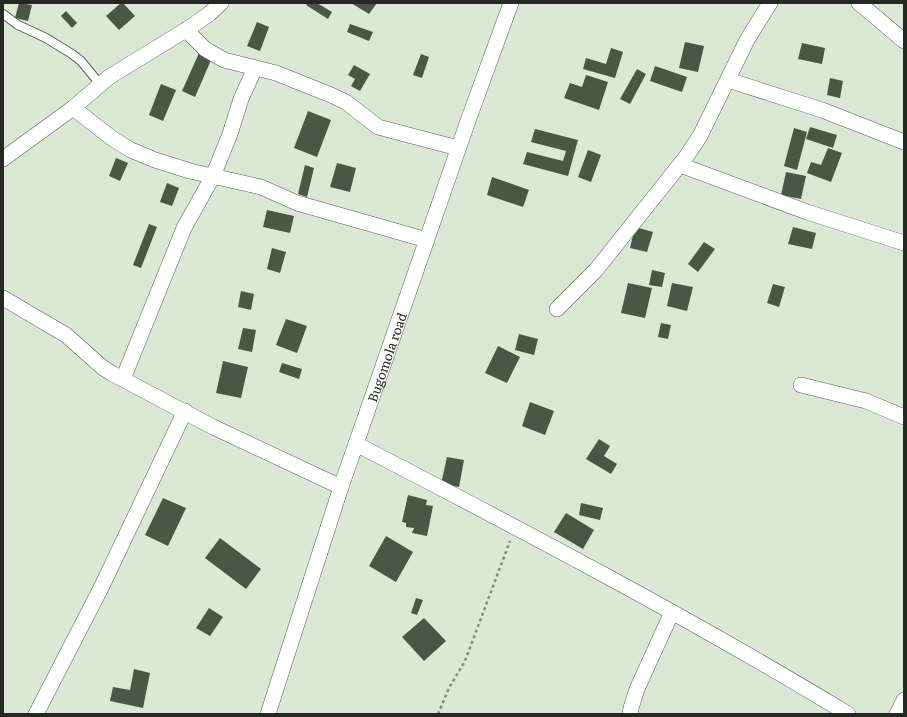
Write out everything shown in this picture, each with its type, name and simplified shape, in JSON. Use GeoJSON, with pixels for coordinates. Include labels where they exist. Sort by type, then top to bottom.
{"type":"FeatureCollection","features":[{"type":"Feature","properties":{"kind":"street"},"geometry":{"type":"LineString","coordinates":[[3,159],[73,108],[109,77],[186,30],[209,14],[221,3]]}},
{"type":"Feature","properties":{"kind":"street","name":"Bugomola road"},"geometry":{"type":"LineString","coordinates":[[268,714],[341,487],[458,148],[511,3]]}},
{"type":"Feature","properties":{"kind":"street"},"geometry":{"type":"LineString","coordinates":[[557,309],[584,284],[605,260],[680,165],[700,136],[747,40],[770,3]]}},
{"type":"Feature","properties":{"kind":"street"},"geometry":{"type":"LineString","coordinates":[[864,4],[904,41]]}},
{"type":"Feature","properties":{"kind":"street"},"geometry":{"type":"LineString","coordinates":[[186,30],[205,49],[224,60],[276,73],[331,95],[346,102],[378,127],[458,148]]}},
{"type":"Feature","properties":{"kind":"street"},"geometry":{"type":"LineString","coordinates":[[123,379],[184,228],[212,176],[255,68]]}},
{"type":"Feature","properties":{"kind":"street"},"geometry":{"type":"LineString","coordinates":[[728,80],[822,110],[904,142]]}},
{"type":"Feature","properties":{"kind":"street"},"geometry":{"type":"LineString","coordinates":[[73,108],[113,140],[131,150],[170,165],[261,187],[297,203],[427,240]]}},
{"type":"Feature","properties":{"kind":"street"},"geometry":{"type":"LineString","coordinates":[[680,165],[807,212],[904,243]]}},
{"type":"Feature","properties":{"kind":"street"},"geometry":{"type":"LineString","coordinates":[[3,298],[66,335],[102,367],[123,379],[186,411],[213,427],[341,487]]}},
{"type":"Feature","properties":{"kind":"street"},"geometry":{"type":"LineString","coordinates":[[801,385],[866,401],[904,417]]}},
{"type":"Feature","properties":{"kind":"street"},"geometry":{"type":"LineString","coordinates":[[36,714],[101,588],[186,411]]}},
{"type":"Feature","properties":{"kind":"street"},"geometry":{"type":"LineString","coordinates":[[356,444],[516,527],[672,612],[771,667],[848,714]]}},
{"type":"Feature","properties":{"kind":"street"},"geometry":{"type":"LineString","coordinates":[[630,714],[637,688],[672,612]]}},
{"type":"Feature","properties":{"kind":"street"},"geometry":{"type":"LineString","coordinates":[[897,714],[904,700]]}},
{"type":"Feature","properties":{"kind":"lane"},"geometry":{"type":"LineString","coordinates":[[3,14],[18,25],[46,38],[72,54],[81,61],[100,84]]}},
{"type":"Feature","properties":{"kind":"path"},"geometry":{"type":"LineString","coordinates":[[438,714],[449,688],[465,660],[516,527]]}},
{"type":"Feature","properties":{"kind":"building"},"geometry":{"type":"Polygon","coordinates":[[[19,3],[32,5],[28,21],[15,18],[19,3]]]}},
{"type":"Feature","properties":{"kind":"building"},"geometry":{"type":"Polygon","coordinates":[[[121,3],[123,3],[135,16],[119,30],[106,16],[121,3]]]}},
{"type":"Feature","properties":{"kind":"building"},"geometry":{"type":"Polygon","coordinates":[[[308,3],[317,3],[332,12],[328,19],[306,5],[308,3]]]}},
{"type":"Feature","properties":{"kind":"building"},"geometry":{"type":"Polygon","coordinates":[[[351,3],[377,3],[369,14],[351,3]]]}},
{"type":"Feature","properties":{"kind":"building"},"geometry":{"type":"Polygon","coordinates":[[[66,11],[77,23],[72,28],[61,16],[66,11]]]}},
{"type":"Feature","properties":{"kind":"building"},"geometry":{"type":"Polygon","coordinates":[[[257,22],[269,27],[260,51],[247,46],[257,22]]]}},
{"type":"Feature","properties":{"kind":"building"},"geometry":{"type":"Polygon","coordinates":[[[350,24],[373,32],[369,41],[347,32],[350,24]]]}},
{"type":"Feature","properties":{"kind":"building"},"geometry":{"type":"Polygon","coordinates":[[[685,42],[704,46],[698,72],[679,68],[685,42]]]}},
{"type":"Feature","properties":{"kind":"building"},"geometry":{"type":"Polygon","coordinates":[[[802,43],[825,48],[822,64],[798,59],[802,43]]]}},
{"type":"Feature","properties":{"kind":"building"},"geometry":{"type":"Polygon","coordinates":[[[611,48],[623,52],[615,78],[583,69],[586,58],[606,64],[611,48]]]}},
{"type":"Feature","properties":{"kind":"building"},"geometry":{"type":"Polygon","coordinates":[[[199,53],[212,58],[195,97],[182,91],[199,53]]]}},
{"type":"Feature","properties":{"kind":"building"},"geometry":{"type":"Polygon","coordinates":[[[421,54],[429,57],[422,78],[413,75],[421,54]]]}},
{"type":"Feature","properties":{"kind":"building"},"geometry":{"type":"Polygon","coordinates":[[[354,65],[370,74],[360,91],[351,86],[355,79],[348,75],[354,65]]]}},
{"type":"Feature","properties":{"kind":"building"},"geometry":{"type":"Polygon","coordinates":[[[655,66],[687,77],[682,92],[650,81],[655,66]]]}},
{"type":"Feature","properties":{"kind":"building"},"geometry":{"type":"Polygon","coordinates":[[[637,69],[646,74],[630,104],[620,99],[637,69]]]}},
{"type":"Feature","properties":{"kind":"building"},"geometry":{"type":"Polygon","coordinates":[[[586,75],[608,82],[599,110],[564,98],[570,83],[582,87],[586,75]]]}},
{"type":"Feature","properties":{"kind":"building"},"geometry":{"type":"Polygon","coordinates":[[[830,78],[843,81],[840,98],[827,95],[830,78]]]}},
{"type":"Feature","properties":{"kind":"building"},"geometry":{"type":"Polygon","coordinates":[[[161,84],[176,90],[163,121],[149,115],[161,84]]]}},
{"type":"Feature","properties":{"kind":"building"},"geometry":{"type":"Polygon","coordinates":[[[308,111],[331,120],[317,157],[294,148],[308,111]]]}},
{"type":"Feature","properties":{"kind":"building"},"geometry":{"type":"Polygon","coordinates":[[[810,127],[837,135],[833,148],[806,139],[810,127]]]}},
{"type":"Feature","properties":{"kind":"building"},"geometry":{"type":"Polygon","coordinates":[[[794,128],[807,132],[797,170],[784,166],[794,128]]]}},
{"type":"Feature","properties":{"kind":"building"},"geometry":{"type":"Polygon","coordinates":[[[535,129],[578,140],[568,176],[523,164],[527,152],[563,161],[566,151],[531,142],[535,129]]]}},
{"type":"Feature","properties":{"kind":"building"},"geometry":{"type":"Polygon","coordinates":[[[828,148],[842,153],[831,182],[807,173],[811,162],[821,165],[828,148]]]}},
{"type":"Feature","properties":{"kind":"building"},"geometry":{"type":"Polygon","coordinates":[[[588,150],[601,155],[591,182],[578,177],[588,150]]]}},
{"type":"Feature","properties":{"kind":"building"},"geometry":{"type":"Polygon","coordinates":[[[116,158],[128,163],[120,181],[109,176],[116,158]]]}},
{"type":"Feature","properties":{"kind":"building"},"geometry":{"type":"Polygon","coordinates":[[[337,163],[356,168],[350,192],[330,187],[337,163]]]}},
{"type":"Feature","properties":{"kind":"building"},"geometry":{"type":"Polygon","coordinates":[[[305,165],[314,168],[307,197],[298,194],[305,165]]]}},
{"type":"Feature","properties":{"kind":"building"},"geometry":{"type":"Polygon","coordinates":[[[786,172],[806,176],[801,199],[781,195],[786,172]]]}},
{"type":"Feature","properties":{"kind":"building"},"geometry":{"type":"Polygon","coordinates":[[[492,177],[529,190],[523,207],[487,195],[492,177]]]}},
{"type":"Feature","properties":{"kind":"building"},"geometry":{"type":"Polygon","coordinates":[[[167,183],[179,188],[172,206],[160,202],[167,183]]]}},
{"type":"Feature","properties":{"kind":"building"},"geometry":{"type":"Polygon","coordinates":[[[267,210],[294,216],[290,233],[263,227],[267,210]]]}},
{"type":"Feature","properties":{"kind":"building"},"geometry":{"type":"Polygon","coordinates":[[[149,224],[157,227],[141,268],[133,265],[149,224]]]}},
{"type":"Feature","properties":{"kind":"building"},"geometry":{"type":"Polygon","coordinates":[[[635,227],[653,232],[647,252],[630,248],[635,227]]]}},
{"type":"Feature","properties":{"kind":"building"},"geometry":{"type":"Polygon","coordinates":[[[793,227],[816,233],[812,249],[788,244],[793,227]]]}},
{"type":"Feature","properties":{"kind":"building"},"geometry":{"type":"Polygon","coordinates":[[[704,242],[715,249],[698,272],[688,264],[704,242]]]}},
{"type":"Feature","properties":{"kind":"building"},"geometry":{"type":"Polygon","coordinates":[[[272,248],[286,252],[280,273],[267,269],[272,248]]]}},
{"type":"Feature","properties":{"kind":"building"},"geometry":{"type":"Polygon","coordinates":[[[652,270],[665,273],[662,287],[649,285],[652,270]]]}},
{"type":"Feature","properties":{"kind":"building"},"geometry":{"type":"Polygon","coordinates":[[[628,283],[652,288],[645,318],[621,313],[628,283]]]}},
{"type":"Feature","properties":{"kind":"building"},"geometry":{"type":"Polygon","coordinates":[[[672,283],[693,287],[687,311],[667,306],[672,283]]]}},
{"type":"Feature","properties":{"kind":"building"},"geometry":{"type":"Polygon","coordinates":[[[773,284],[785,287],[779,307],[767,303],[773,284]]]}},
{"type":"Feature","properties":{"kind":"building"},"geometry":{"type":"Polygon","coordinates":[[[241,291],[254,294],[251,310],[238,307],[241,291]]]}},
{"type":"Feature","properties":{"kind":"building"},"geometry":{"type":"Polygon","coordinates":[[[286,319],[307,326],[297,353],[276,345],[286,319]]]}},
{"type":"Feature","properties":{"kind":"building"},"geometry":{"type":"Polygon","coordinates":[[[661,323],[671,325],[668,339],[658,337],[661,323]]]}},
{"type":"Feature","properties":{"kind":"building"},"geometry":{"type":"Polygon","coordinates":[[[243,328],[256,330],[252,352],[238,349],[243,328]]]}},
{"type":"Feature","properties":{"kind":"building"},"geometry":{"type":"Polygon","coordinates":[[[519,334],[538,339],[534,355],[515,350],[519,334]]]}},
{"type":"Feature","properties":{"kind":"building"},"geometry":{"type":"Polygon","coordinates":[[[498,346],[520,357],[507,383],[485,373],[498,346]]]}},
{"type":"Feature","properties":{"kind":"building"},"geometry":{"type":"Polygon","coordinates":[[[223,361],[248,367],[241,398],[216,393],[223,361]]]}},
{"type":"Feature","properties":{"kind":"building"},"geometry":{"type":"Polygon","coordinates":[[[282,363],[302,369],[299,379],[279,372],[282,363]]]}},
{"type":"Feature","properties":{"kind":"building"},"geometry":{"type":"Polygon","coordinates":[[[530,402],[554,411],[545,435],[522,426],[530,402]]]}},
{"type":"Feature","properties":{"kind":"building"},"geometry":{"type":"Polygon","coordinates":[[[599,439],[610,446],[604,456],[617,464],[611,474],[586,459],[599,439]]]}},
{"type":"Feature","properties":{"kind":"building"},"geometry":{"type":"Polygon","coordinates":[[[447,457],[464,460],[459,487],[441,484],[447,457]]]}},
{"type":"Feature","properties":{"kind":"building"},"geometry":{"type":"Polygon","coordinates":[[[408,495],[427,500],[426,505],[433,506],[427,536],[412,533],[414,528],[406,527],[406,523],[402,522],[408,495]]]}},
{"type":"Feature","properties":{"kind":"building"},"geometry":{"type":"Polygon","coordinates":[[[163,498],[186,508],[168,546],[145,535],[163,498]]]}},
{"type":"Feature","properties":{"kind":"building"},"geometry":{"type":"Polygon","coordinates":[[[581,503],[603,508],[600,520],[579,515],[581,503]]]}},
{"type":"Feature","properties":{"kind":"building"},"geometry":{"type":"Polygon","coordinates":[[[566,513],[594,530],[583,549],[554,532],[566,513]]]}},
{"type":"Feature","properties":{"kind":"building"},"geometry":{"type":"Polygon","coordinates":[[[386,536],[413,552],[396,582],[369,566],[386,536]]]}},
{"type":"Feature","properties":{"kind":"building"},"geometry":{"type":"Polygon","coordinates":[[[220,538],[261,569],[246,589],[205,558],[220,538]]]}},
{"type":"Feature","properties":{"kind":"building"},"geometry":{"type":"Polygon","coordinates":[[[416,598],[423,600],[417,615],[411,613],[416,598]]]}},
{"type":"Feature","properties":{"kind":"building"},"geometry":{"type":"Polygon","coordinates":[[[209,608],[223,617],[210,636],[196,628],[209,608]]]}},
{"type":"Feature","properties":{"kind":"building"},"geometry":{"type":"Polygon","coordinates":[[[424,618],[446,641],[424,661],[402,637],[424,618]]]}},
{"type":"Feature","properties":{"kind":"building"},"geometry":{"type":"Polygon","coordinates":[[[134,669],[150,673],[143,708],[110,701],[113,687],[130,690],[134,669]]]}}]}
